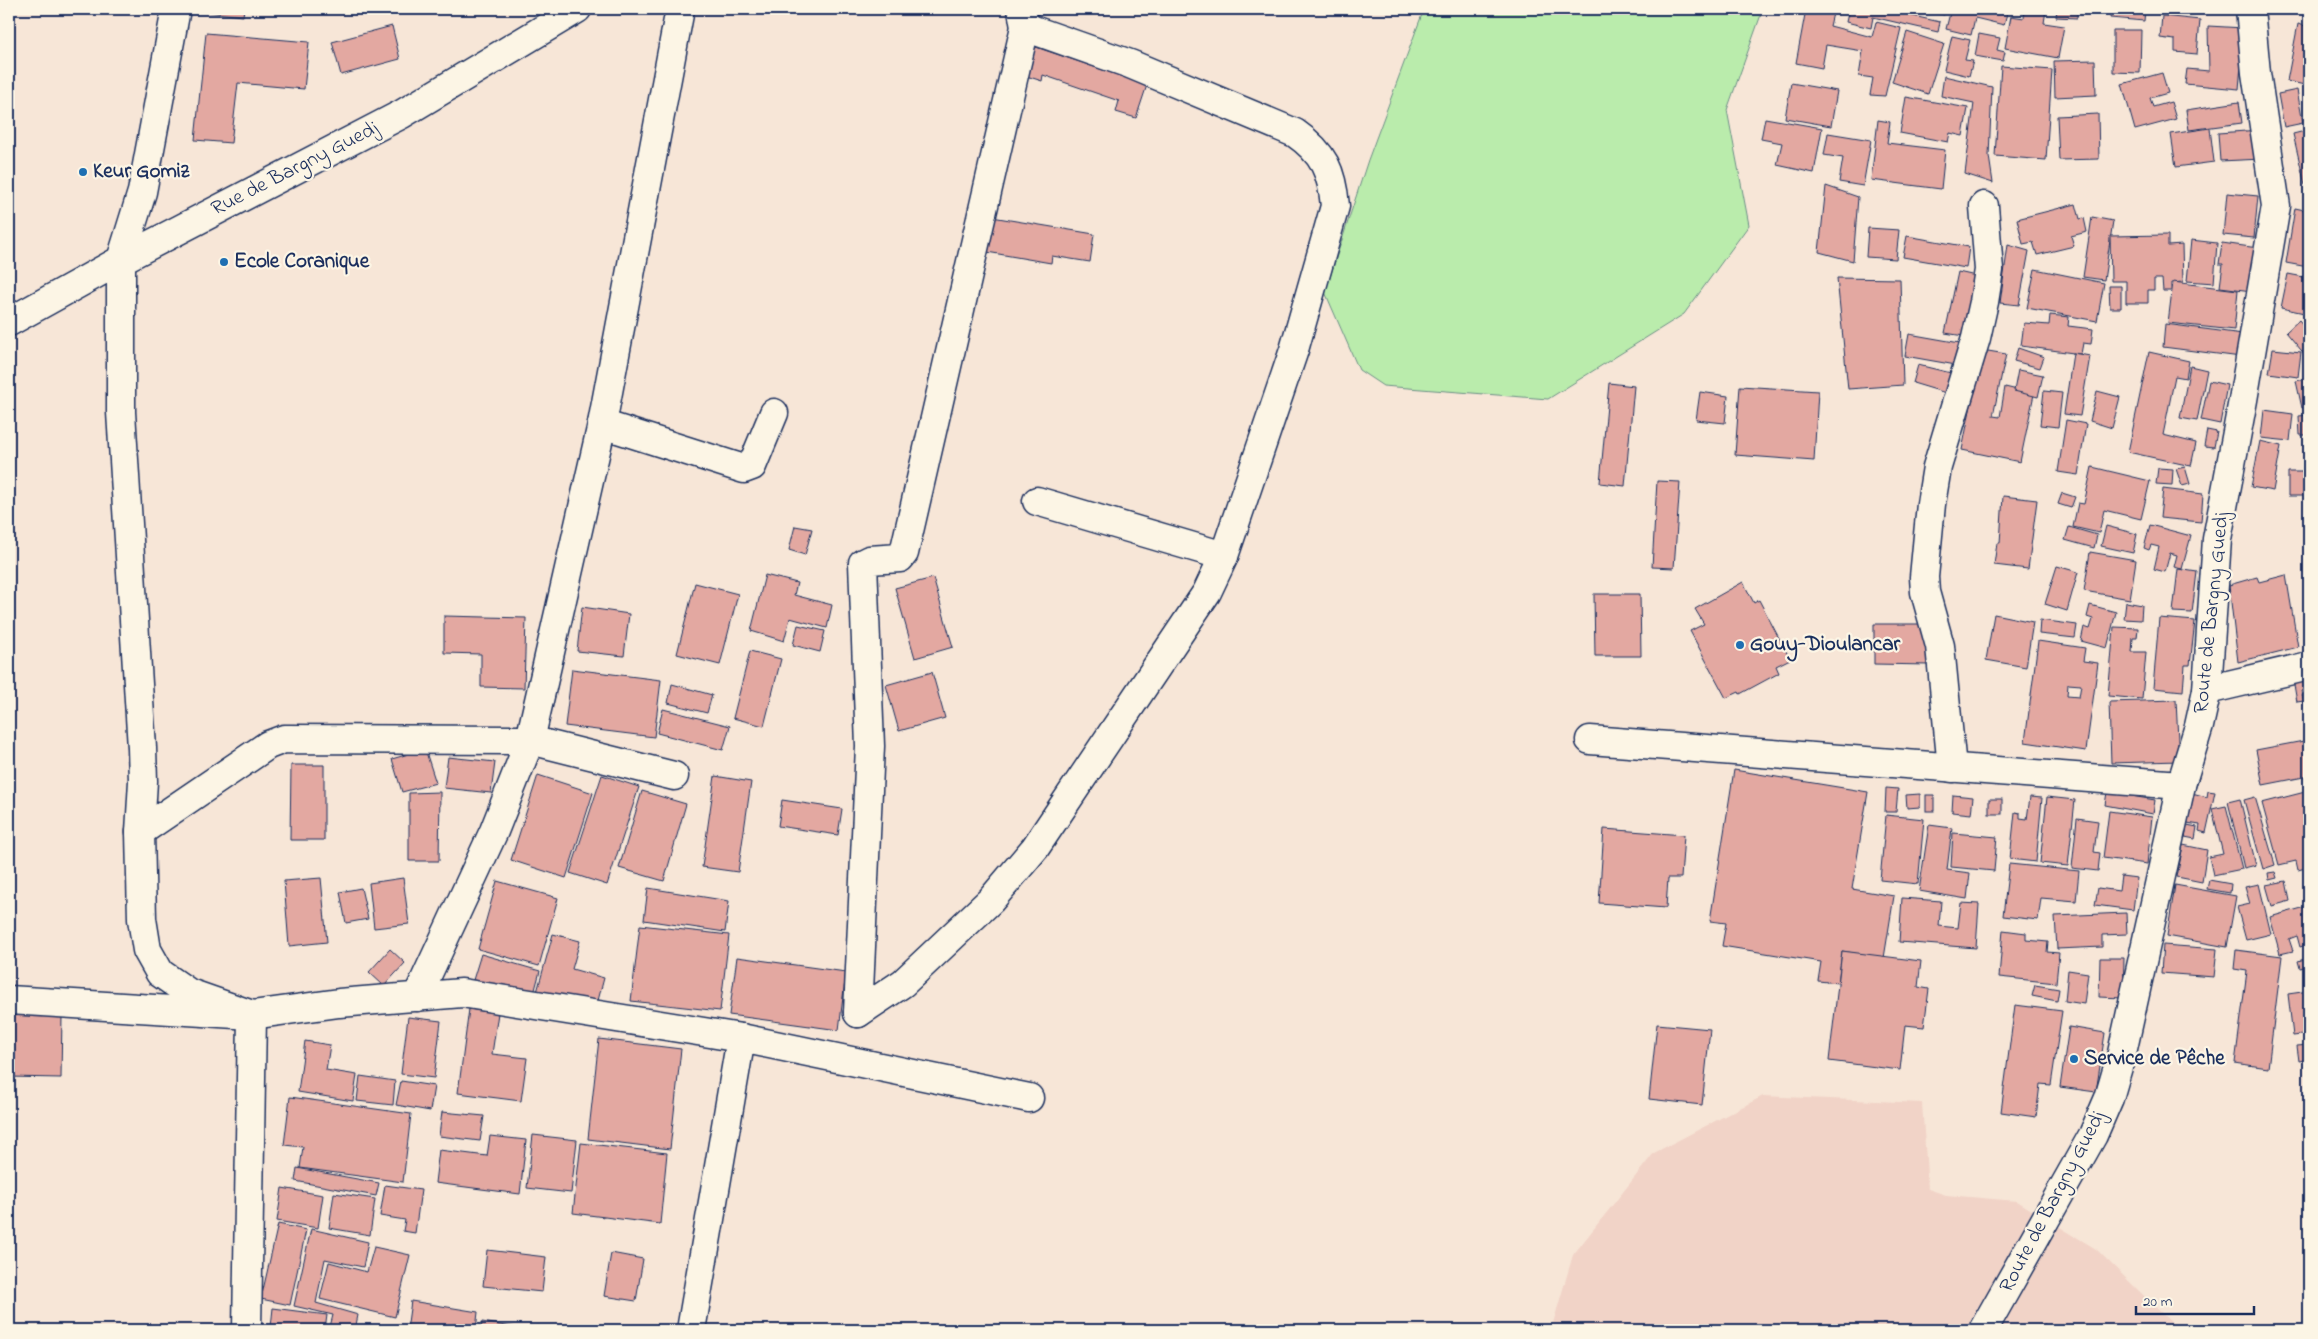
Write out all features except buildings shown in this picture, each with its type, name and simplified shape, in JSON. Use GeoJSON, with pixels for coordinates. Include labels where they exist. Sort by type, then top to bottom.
{"type":"FeatureCollection","features":[{"type":"Feature","properties":{"kind":"street"},"geometry":{"type":"LineString","coordinates":[[176,9],[142,192],[121,260],[122,412],[142,748],[143,781],[140,832],[142,919],[147,950],[160,974],[189,993],[252,1015]]}},
{"type":"Feature","properties":{"kind":"street","name":"Rue de Bargny Guedj"},"geometry":{"type":"LineString","coordinates":[[9,322],[121,260],[402,114],[577,9]]}},
{"type":"Feature","properties":{"kind":"street"},"geometry":{"type":"LineString","coordinates":[[417,997],[494,831],[530,740],[602,424],[680,9]]}},
{"type":"Feature","properties":{"kind":"street","name":"Route de Bargny Guedj"},"geometry":{"type":"LineString","coordinates":[[1983,1330],[2092,1135],[2109,1098],[2122,1053],[2180,785],[2199,726],[2206,690],[2217,539],[2276,206],[2256,73],[2250,9]]}},
{"type":"Feature","properties":{"kind":"street"},"geometry":{"type":"LineString","coordinates":[[1023,18],[1295,133],[1310,143],[1322,157],[1333,185],[1335,206],[1294,350],[1224,556],[1207,592],[1035,848],[991,900],[903,983],[858,1013],[870,746],[863,563],[870,560],[900,558],[904,553],[1023,18]]}},
{"type":"Feature","properties":{"kind":"street"},"geometry":{"type":"LineString","coordinates":[[1952,768],[1940,646],[1925,592],[1924,577],[1931,504],[1937,467],[1976,338],[1984,302],[1989,270],[1984,206]]}},
{"type":"Feature","properties":{"kind":"street"},"geometry":{"type":"LineString","coordinates":[[602,424],[744,469],[752,466],[774,413]]}},
{"type":"Feature","properties":{"kind":"street"},"geometry":{"type":"LineString","coordinates":[[1037,501],[1224,556]]}},
{"type":"Feature","properties":{"kind":"street"},"geometry":{"type":"LineString","coordinates":[[2206,690],[2309,666]]}},
{"type":"Feature","properties":{"kind":"street"},"geometry":{"type":"LineString","coordinates":[[140,832],[268,745],[284,739],[530,740],[674,776]]}},
{"type":"Feature","properties":{"kind":"street"},"geometry":{"type":"LineString","coordinates":[[1590,740],[2180,785]]}},
{"type":"Feature","properties":{"kind":"street"},"geometry":{"type":"LineString","coordinates":[[9,1000],[252,1015],[339,1003],[462,993],[741,1038],[1029,1098]]}},
{"type":"Feature","properties":{"kind":"street"},"geometry":{"type":"LineString","coordinates":[[247,1330],[252,1015]]}},
{"type":"Feature","properties":{"kind":"street"},"geometry":{"type":"LineString","coordinates":[[691,1330],[741,1038]]}},
{"type":"Feature","properties":{"kind":"shaded area"},"geometry":{"type":"Polygon","coordinates":[[[1763,1096],[1922,1103],[1928,1189],[1946,1195],[2017,1201],[2096,1249],[2179,1330],[1551,1330],[1573,1255],[1654,1153],[1763,1096]]]}},
{"type":"Feature","properties":{"kind":"green space"},"geometry":{"type":"Polygon","coordinates":[[[1424,9],[1763,9],[1727,110],[1749,225],[1684,314],[1548,399],[1383,386],[1359,370],[1325,292],[1368,160],[1424,9]]]}},
{"type":"Feature","properties":{"kind":"place","name":"Keur Gomiz"},"geometry":{"type":"Point","coordinates":[83,172]}},
{"type":"Feature","properties":{"kind":"place","name":"Ecole Coranique"},"geometry":{"type":"Point","coordinates":[224,262]}},
{"type":"Feature","properties":{"kind":"place","name":"Gouy-Dioulancar"},"geometry":{"type":"Point","coordinates":[1740,645]}},
{"type":"Feature","properties":{"kind":"place","name":"Service de Pêche"},"geometry":{"type":"Point","coordinates":[2074,1059]}}]}
